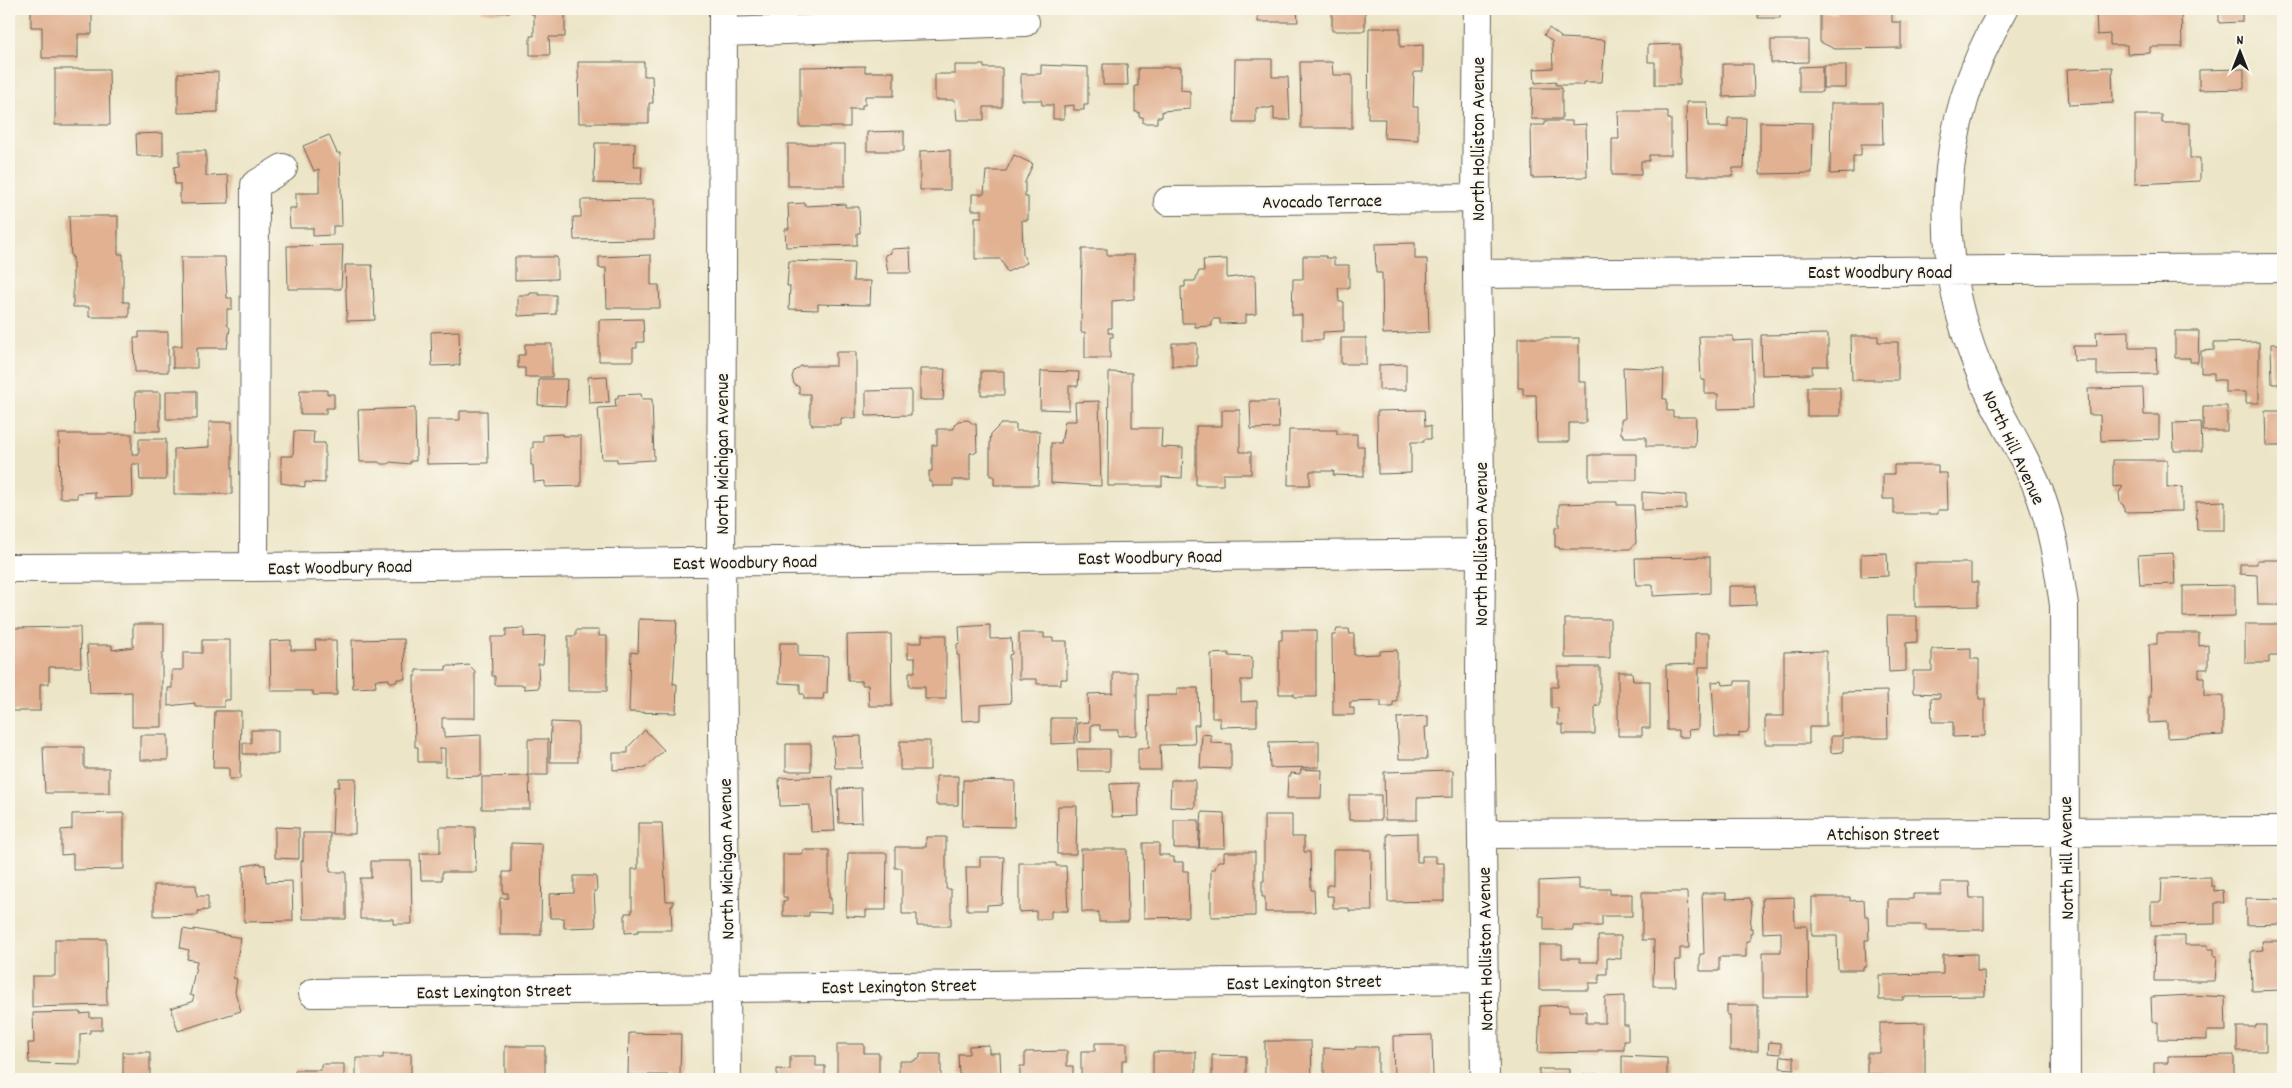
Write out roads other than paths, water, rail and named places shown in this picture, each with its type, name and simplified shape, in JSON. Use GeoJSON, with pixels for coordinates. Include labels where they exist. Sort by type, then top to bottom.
{"type":"FeatureCollection","features":[{"type":"Feature","properties":{"kind":"street","name":"North Holliston Avenue"},"geometry":{"type":"LineString","coordinates":[[1478,9],[1476,198],[1486,1079]]}},
{"type":"Feature","properties":{"kind":"street","name":"North Hill Avenue"},"geometry":{"type":"LineString","coordinates":[[2004,9],[1991,31],[1966,91],[1951,154],[1948,211],[1956,299],[1984,382],[2036,484],[2054,539],[2064,605],[2066,1079]]}},
{"type":"Feature","properties":{"kind":"street"},"geometry":{"type":"LineString","coordinates":[[723,20],[1025,22]]}},
{"type":"Feature","properties":{"kind":"street","name":"North Michigan Avenue"},"geometry":{"type":"LineString","coordinates":[[723,20],[721,562],[727,1079]]}},
{"type":"Feature","properties":{"kind":"street"},"geometry":{"type":"LineString","coordinates":[[254,567],[255,185],[283,168]]}},
{"type":"Feature","properties":{"kind":"street","name":"Avocado Terrace"},"geometry":{"type":"LineString","coordinates":[[1168,201],[1476,198]]}},
{"type":"Feature","properties":{"kind":"street","name":"East Woodbury Road"},"geometry":{"type":"LineString","coordinates":[[1478,274],[2283,268]]}},
{"type":"Feature","properties":{"kind":"street","name":"East Woodbury Road"},"geometry":{"type":"LineString","coordinates":[[9,568],[1481,553]]}},
{"type":"Feature","properties":{"kind":"street","name":"Atchison Street"},"geometry":{"type":"LineString","coordinates":[[1483,834],[2283,831]]}},
{"type":"Feature","properties":{"kind":"street","name":"East Lexington Street"},"geometry":{"type":"LineString","coordinates":[[313,993],[1484,979]]}}]}
